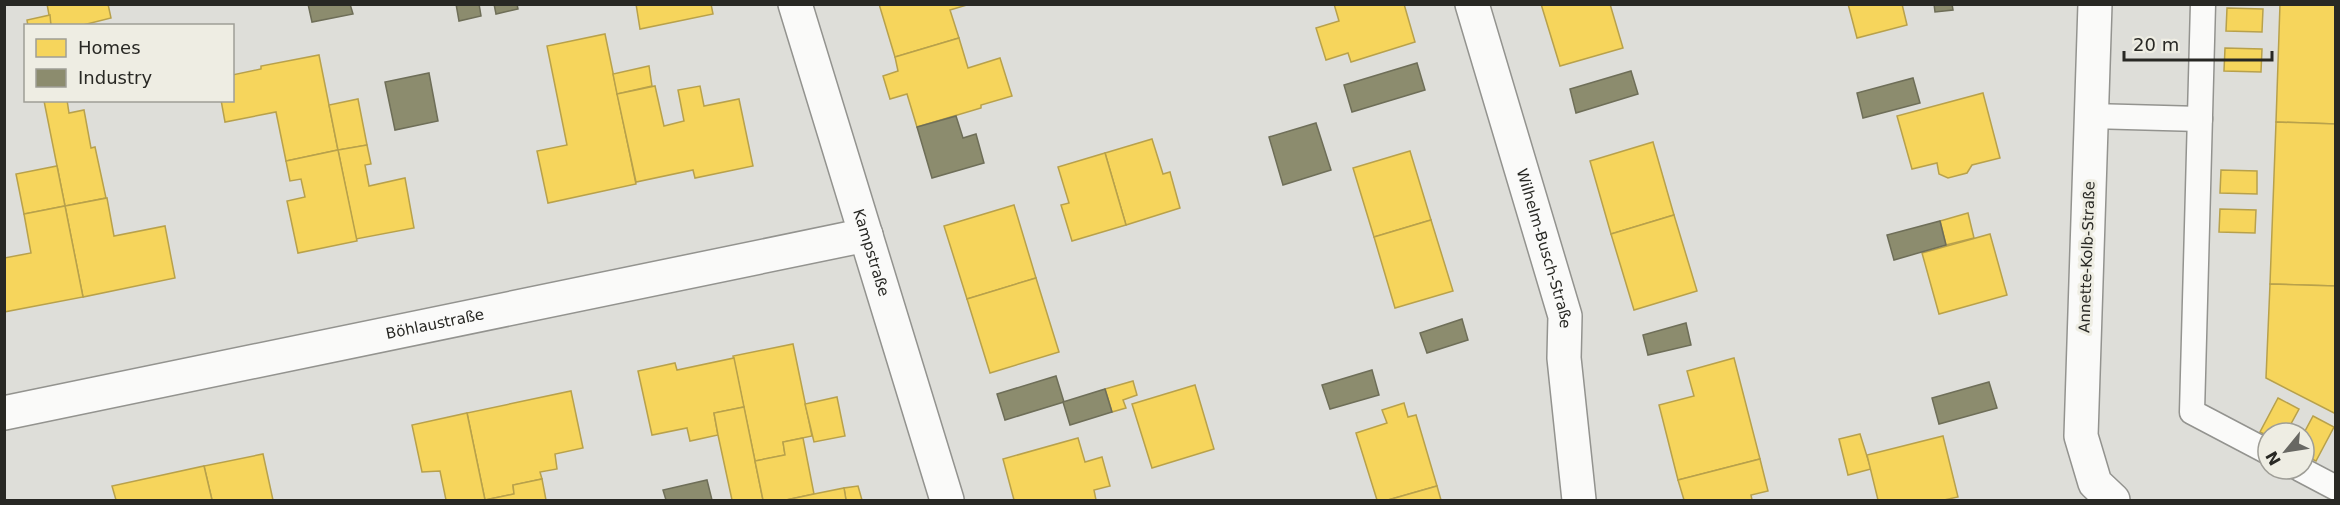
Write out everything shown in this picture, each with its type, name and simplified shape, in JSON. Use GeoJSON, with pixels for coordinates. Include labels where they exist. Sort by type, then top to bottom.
{"type":"FeatureCollection","features":[{"type":"Feature","properties":{"kind":"street","name":"Kampstraße"},"geometry":{"type":"LineString","coordinates":[[795,4],[947,501]]}},
{"type":"Feature","properties":{"kind":"street","name":"Wilhelm-Busch-Straße"},"geometry":{"type":"LineString","coordinates":[[1472,4],[1565,316],[1564,358],[1579,501]]}},
{"type":"Feature","properties":{"kind":"street","name":"Annette-Kolb-Straße"},"geometry":{"type":"LineString","coordinates":[[2095,4],[2081,436],[2095,483],[2113,501]]}},
{"type":"Feature","properties":{"kind":"street","name":"Böhlaustraße"},"geometry":{"type":"LineString","coordinates":[[4,413],[866,235]]}},
{"type":"Feature","properties":{"kind":"lane"},"geometry":{"type":"LineString","coordinates":[[2203,4],[2192,412],[2256,446]]}},
{"type":"Feature","properties":{"kind":"lane"},"geometry":{"type":"LineString","coordinates":[[2091,116],[2200,119]]}},
{"type":"Feature","properties":{"kind":"lane"},"geometry":{"type":"LineString","coordinates":[[2316,477],[2336,488]]}},
{"type":"Feature","properties":{"kind":"building: Homes"},"geometry":{"type":"Polygon","coordinates":[[[47,4],[108,4],[111,18],[87,24],[51,24],[47,4]]]}},
{"type":"Feature","properties":{"kind":"building: Homes"},"geometry":{"type":"Polygon","coordinates":[[[636,4],[711,4],[713,14],[640,29],[636,4]]]}},
{"type":"Feature","properties":{"kind":"building: Homes"},"geometry":{"type":"Polygon","coordinates":[[[879,4],[967,5],[950,10],[959,38],[895,57],[879,4]]]}},
{"type":"Feature","properties":{"kind":"building: Homes"},"geometry":{"type":"Polygon","coordinates":[[[1334,4],[1404,4],[1415,42],[1351,62],[1348,53],[1326,60],[1316,28],[1339,21],[1334,4]]]}},
{"type":"Feature","properties":{"kind":"building: Homes"},"geometry":{"type":"Polygon","coordinates":[[[1541,4],[1610,4],[1623,48],[1560,66],[1541,4]]]}},
{"type":"Feature","properties":{"kind":"building: Homes"},"geometry":{"type":"Polygon","coordinates":[[[1848,4],[1902,4],[1907,25],[1857,38],[1848,4]]]}},
{"type":"Feature","properties":{"kind":"building: Homes"},"geometry":{"type":"Polygon","coordinates":[[[2280,4],[2336,4],[2336,124],[2276,122],[2280,4]]]}},
{"type":"Feature","properties":{"kind":"building: Homes"},"geometry":{"type":"Polygon","coordinates":[[[2227,8],[2263,9],[2262,32],[2226,31],[2227,8]]]}},
{"type":"Feature","properties":{"kind":"building: Homes"},"geometry":{"type":"Polygon","coordinates":[[[50,15],[51,24],[28,24],[27,20],[50,15]]]}},
{"type":"Feature","properties":{"kind":"building: Homes"},"geometry":{"type":"Polygon","coordinates":[[[605,34],[636,184],[548,203],[537,151],[567,145],[547,46],[605,34]]]}},
{"type":"Feature","properties":{"kind":"building: Homes"},"geometry":{"type":"Polygon","coordinates":[[[959,38],[968,68],[1000,58],[1012,96],[917,127],[907,94],[890,99],[883,76],[898,71],[895,57],[959,38]]]}},
{"type":"Feature","properties":{"kind":"building: Homes"},"geometry":{"type":"Polygon","coordinates":[[[2225,48],[2262,49],[2261,72],[2224,71],[2225,48]]]}},
{"type":"Feature","properties":{"kind":"building: Homes"},"geometry":{"type":"Polygon","coordinates":[[[319,55],[338,150],[286,161],[276,112],[225,122],[221,102],[234,102],[234,75],[261,69],[261,66],[319,55]]]}},
{"type":"Feature","properties":{"kind":"building: Homes"},"geometry":{"type":"Polygon","coordinates":[[[649,66],[652,86],[617,94],[613,74],[649,66]]]}},
{"type":"Feature","properties":{"kind":"building: Homes"},"geometry":{"type":"Polygon","coordinates":[[[655,86],[664,126],[684,121],[678,90],[700,86],[704,106],[739,99],[753,166],[695,178],[693,170],[636,182],[617,94],[655,86]]]}},
{"type":"Feature","properties":{"kind":"building: Homes"},"geometry":{"type":"Polygon","coordinates":[[[1983,93],[2000,158],[1972,165],[1967,173],[1948,178],[1939,174],[1937,163],[1912,169],[1897,116],[1983,93]]]}},
{"type":"Feature","properties":{"kind":"building: Homes"},"geometry":{"type":"Polygon","coordinates":[[[358,99],[367,145],[338,150],[329,105],[358,99]]]}},
{"type":"Feature","properties":{"kind":"building: Homes"},"geometry":{"type":"Polygon","coordinates":[[[44,102],[67,102],[69,113],[84,110],[91,148],[95,147],[106,198],[65,206],[44,102]]]}},
{"type":"Feature","properties":{"kind":"building: Homes"},"geometry":{"type":"Polygon","coordinates":[[[2276,122],[2336,124],[2336,286],[2270,284],[2276,122]]]}},
{"type":"Feature","properties":{"kind":"building: Homes"},"geometry":{"type":"Polygon","coordinates":[[[1152,139],[1163,174],[1170,172],[1180,208],[1126,225],[1105,153],[1152,139]]]}},
{"type":"Feature","properties":{"kind":"building: Homes"},"geometry":{"type":"Polygon","coordinates":[[[1653,142],[1674,215],[1611,234],[1590,161],[1653,142]]]}},
{"type":"Feature","properties":{"kind":"building: Homes"},"geometry":{"type":"Polygon","coordinates":[[[367,145],[371,164],[365,165],[369,186],[405,178],[414,228],[356,239],[338,150],[367,145]]]}},
{"type":"Feature","properties":{"kind":"building: Homes"},"geometry":{"type":"Polygon","coordinates":[[[338,150],[357,241],[298,253],[287,201],[305,197],[301,179],[290,181],[286,161],[338,150]]]}},
{"type":"Feature","properties":{"kind":"building: Homes"},"geometry":{"type":"Polygon","coordinates":[[[1410,151],[1431,220],[1374,237],[1353,168],[1410,151]]]}},
{"type":"Feature","properties":{"kind":"building: Homes"},"geometry":{"type":"Polygon","coordinates":[[[1105,153],[1126,225],[1072,241],[1061,205],[1069,203],[1058,167],[1105,153]]]}},
{"type":"Feature","properties":{"kind":"building: Homes"},"geometry":{"type":"Polygon","coordinates":[[[57,166],[65,206],[24,214],[16,174],[57,166]]]}},
{"type":"Feature","properties":{"kind":"building: Homes"},"geometry":{"type":"Polygon","coordinates":[[[2221,170],[2257,171],[2257,194],[2220,193],[2221,170]]]}},
{"type":"Feature","properties":{"kind":"building: Homes"},"geometry":{"type":"Polygon","coordinates":[[[107,198],[114,236],[165,226],[175,278],[83,297],[65,206],[107,198]]]}},
{"type":"Feature","properties":{"kind":"building: Homes"},"geometry":{"type":"Polygon","coordinates":[[[1014,205],[1036,278],[967,299],[944,226],[1014,205]]]}},
{"type":"Feature","properties":{"kind":"building: Homes"},"geometry":{"type":"Polygon","coordinates":[[[65,206],[83,297],[4,312],[4,258],[31,253],[24,214],[65,206]]]}},
{"type":"Feature","properties":{"kind":"building: Homes"},"geometry":{"type":"Polygon","coordinates":[[[2220,209],[2256,210],[2255,233],[2219,232],[2220,209]]]}},
{"type":"Feature","properties":{"kind":"building: Homes"},"geometry":{"type":"Polygon","coordinates":[[[1968,213],[1974,238],[1946,245],[1940,221],[1968,213]]]}},
{"type":"Feature","properties":{"kind":"building: Homes"},"geometry":{"type":"Polygon","coordinates":[[[1674,215],[1697,291],[1634,310],[1611,234],[1674,215]]]}},
{"type":"Feature","properties":{"kind":"building: Homes"},"geometry":{"type":"Polygon","coordinates":[[[1431,220],[1453,291],[1395,308],[1374,237],[1431,220]]]}},
{"type":"Feature","properties":{"kind":"building: Homes"},"geometry":{"type":"Polygon","coordinates":[[[1990,234],[2007,295],[1939,314],[1922,253],[1990,234]]]}},
{"type":"Feature","properties":{"kind":"building: Homes"},"geometry":{"type":"Polygon","coordinates":[[[1036,278],[1059,352],[990,373],[967,299],[1036,278]]]}},
{"type":"Feature","properties":{"kind":"building: Homes"},"geometry":{"type":"Polygon","coordinates":[[[2270,284],[2336,286],[2336,414],[2266,378],[2270,284]]]}},
{"type":"Feature","properties":{"kind":"building: Homes"},"geometry":{"type":"Polygon","coordinates":[[[793,344],[812,436],[783,442],[785,455],[755,461],[733,356],[793,344]]]}},
{"type":"Feature","properties":{"kind":"building: Homes"},"geometry":{"type":"Polygon","coordinates":[[[734,358],[744,407],[714,413],[718,435],[690,441],[687,428],[652,435],[638,371],[675,363],[677,370],[734,358]]]}},
{"type":"Feature","properties":{"kind":"building: Homes"},"geometry":{"type":"Polygon","coordinates":[[[1734,358],[1760,459],[1678,480],[1659,405],[1694,396],[1687,371],[1734,358]]]}},
{"type":"Feature","properties":{"kind":"building: Homes"},"geometry":{"type":"Polygon","coordinates":[[[1133,381],[1137,395],[1123,400],[1126,408],[1112,412],[1105,389],[1133,381]]]}},
{"type":"Feature","properties":{"kind":"building: Homes"},"geometry":{"type":"Polygon","coordinates":[[[1195,385],[1214,449],[1152,468],[1132,404],[1195,385]]]}},
{"type":"Feature","properties":{"kind":"building: Homes"},"geometry":{"type":"Polygon","coordinates":[[[571,391],[583,448],[555,454],[557,469],[540,472],[542,479],[513,485],[514,494],[485,500],[467,413],[571,391]]]}},
{"type":"Feature","properties":{"kind":"building: Homes"},"geometry":{"type":"Polygon","coordinates":[[[837,397],[845,436],[814,442],[805,404],[837,397]]]}},
{"type":"Feature","properties":{"kind":"building: Homes"},"geometry":{"type":"Polygon","coordinates":[[[2278,398],[2299,409],[2292,421],[2266,421],[2278,398]]]}},
{"type":"Feature","properties":{"kind":"building: Homes"},"geometry":{"type":"Polygon","coordinates":[[[1404,403],[1408,417],[1416,415],[1437,486],[1388,500],[1377,500],[1356,433],[1387,423],[1382,410],[1404,403]]]}},
{"type":"Feature","properties":{"kind":"building: Homes"},"geometry":{"type":"Polygon","coordinates":[[[744,407],[763,500],[732,500],[718,435],[714,413],[744,407]]]}},
{"type":"Feature","properties":{"kind":"building: Homes"},"geometry":{"type":"Polygon","coordinates":[[[467,413],[485,500],[446,500],[440,471],[422,472],[412,425],[467,413]]]}},
{"type":"Feature","properties":{"kind":"building: Homes"},"geometry":{"type":"Polygon","coordinates":[[[2313,416],[2334,427],[2316,461],[2316,421],[2310,421],[2313,416]]]}},
{"type":"Feature","properties":{"kind":"building: Homes"},"geometry":{"type":"Polygon","coordinates":[[[1860,434],[1871,469],[1848,475],[1839,439],[1860,434]]]}},
{"type":"Feature","properties":{"kind":"building: Homes"},"geometry":{"type":"Polygon","coordinates":[[[1943,436],[1958,497],[1944,500],[1878,500],[1867,455],[1943,436]]]}},
{"type":"Feature","properties":{"kind":"building: Homes"},"geometry":{"type":"Polygon","coordinates":[[[803,438],[814,494],[786,500],[763,500],[755,461],[785,455],[783,442],[803,438]]]}},
{"type":"Feature","properties":{"kind":"building: Homes"},"geometry":{"type":"Polygon","coordinates":[[[1078,438],[1085,462],[1102,457],[1110,486],[1094,490],[1096,500],[1014,500],[1003,459],[1078,438]]]}},
{"type":"Feature","properties":{"kind":"building: Homes"},"geometry":{"type":"Polygon","coordinates":[[[263,454],[273,500],[212,500],[204,466],[263,454]]]}},
{"type":"Feature","properties":{"kind":"building: Homes"},"geometry":{"type":"Polygon","coordinates":[[[1760,459],[1768,491],[1751,495],[1752,500],[1684,500],[1678,480],[1760,459]]]}},
{"type":"Feature","properties":{"kind":"building: Homes"},"geometry":{"type":"Polygon","coordinates":[[[204,466],[212,500],[116,500],[112,486],[204,466]]]}},
{"type":"Feature","properties":{"kind":"building: Homes"},"geometry":{"type":"Polygon","coordinates":[[[542,479],[546,500],[485,500],[514,494],[513,485],[542,479]]]}},
{"type":"Feature","properties":{"kind":"building: Homes"},"geometry":{"type":"Polygon","coordinates":[[[858,486],[862,500],[846,500],[844,488],[858,486]]]}},
{"type":"Feature","properties":{"kind":"building: Homes"},"geometry":{"type":"Polygon","coordinates":[[[1437,486],[1441,500],[1388,500],[1437,486]]]}},
{"type":"Feature","properties":{"kind":"building: Homes"},"geometry":{"type":"Polygon","coordinates":[[[844,488],[846,500],[786,500],[814,494],[844,488]]]}},
{"type":"Feature","properties":{"kind":"building: Industry"},"geometry":{"type":"Polygon","coordinates":[[[308,4],[350,4],[353,14],[312,22],[308,4]]]}},
{"type":"Feature","properties":{"kind":"building: Industry"},"geometry":{"type":"Polygon","coordinates":[[[456,4],[479,4],[481,16],[459,21],[456,4]]]}},
{"type":"Feature","properties":{"kind":"building: Industry"},"geometry":{"type":"Polygon","coordinates":[[[494,4],[517,4],[518,9],[496,14],[494,4]]]}},
{"type":"Feature","properties":{"kind":"building: Industry"},"geometry":{"type":"Polygon","coordinates":[[[1934,4],[1952,4],[1953,10],[1935,12],[1934,4]]]}},
{"type":"Feature","properties":{"kind":"building: Industry"},"geometry":{"type":"Polygon","coordinates":[[[1417,63],[1425,90],[1352,112],[1344,85],[1417,63]]]}},
{"type":"Feature","properties":{"kind":"building: Industry"},"geometry":{"type":"Polygon","coordinates":[[[1631,71],[1638,94],[1576,113],[1570,89],[1631,71]]]}},
{"type":"Feature","properties":{"kind":"building: Industry"},"geometry":{"type":"Polygon","coordinates":[[[429,73],[438,121],[395,130],[385,82],[429,73]]]}},
{"type":"Feature","properties":{"kind":"building: Industry"},"geometry":{"type":"Polygon","coordinates":[[[1913,78],[1920,103],[1863,118],[1857,93],[1913,78]]]}},
{"type":"Feature","properties":{"kind":"building: Industry"},"geometry":{"type":"Polygon","coordinates":[[[956,116],[963,138],[976,134],[984,163],[932,178],[917,127],[956,116]]]}},
{"type":"Feature","properties":{"kind":"building: Industry"},"geometry":{"type":"Polygon","coordinates":[[[1316,123],[1331,170],[1283,185],[1269,137],[1316,123]]]}},
{"type":"Feature","properties":{"kind":"building: Industry"},"geometry":{"type":"Polygon","coordinates":[[[1940,221],[1946,245],[1894,260],[1887,235],[1940,221]]]}},
{"type":"Feature","properties":{"kind":"building: Industry"},"geometry":{"type":"Polygon","coordinates":[[[1462,319],[1468,340],[1427,353],[1420,333],[1462,319]]]}},
{"type":"Feature","properties":{"kind":"building: Industry"},"geometry":{"type":"Polygon","coordinates":[[[1686,323],[1691,345],[1648,355],[1643,335],[1686,323]]]}},
{"type":"Feature","properties":{"kind":"building: Industry"},"geometry":{"type":"Polygon","coordinates":[[[1372,370],[1379,395],[1330,409],[1322,385],[1372,370]]]}},
{"type":"Feature","properties":{"kind":"building: Industry"},"geometry":{"type":"Polygon","coordinates":[[[1056,376],[1064,402],[1005,420],[997,394],[1056,376]]]}},
{"type":"Feature","properties":{"kind":"building: Industry"},"geometry":{"type":"Polygon","coordinates":[[[1989,382],[1997,408],[1939,424],[1932,398],[1989,382]]]}},
{"type":"Feature","properties":{"kind":"building: Industry"},"geometry":{"type":"Polygon","coordinates":[[[1105,389],[1112,412],[1070,425],[1063,402],[1105,389]]]}},
{"type":"Feature","properties":{"kind":"building: Industry"},"geometry":{"type":"Polygon","coordinates":[[[707,480],[712,500],[666,500],[663,490],[707,480]]]}}]}
